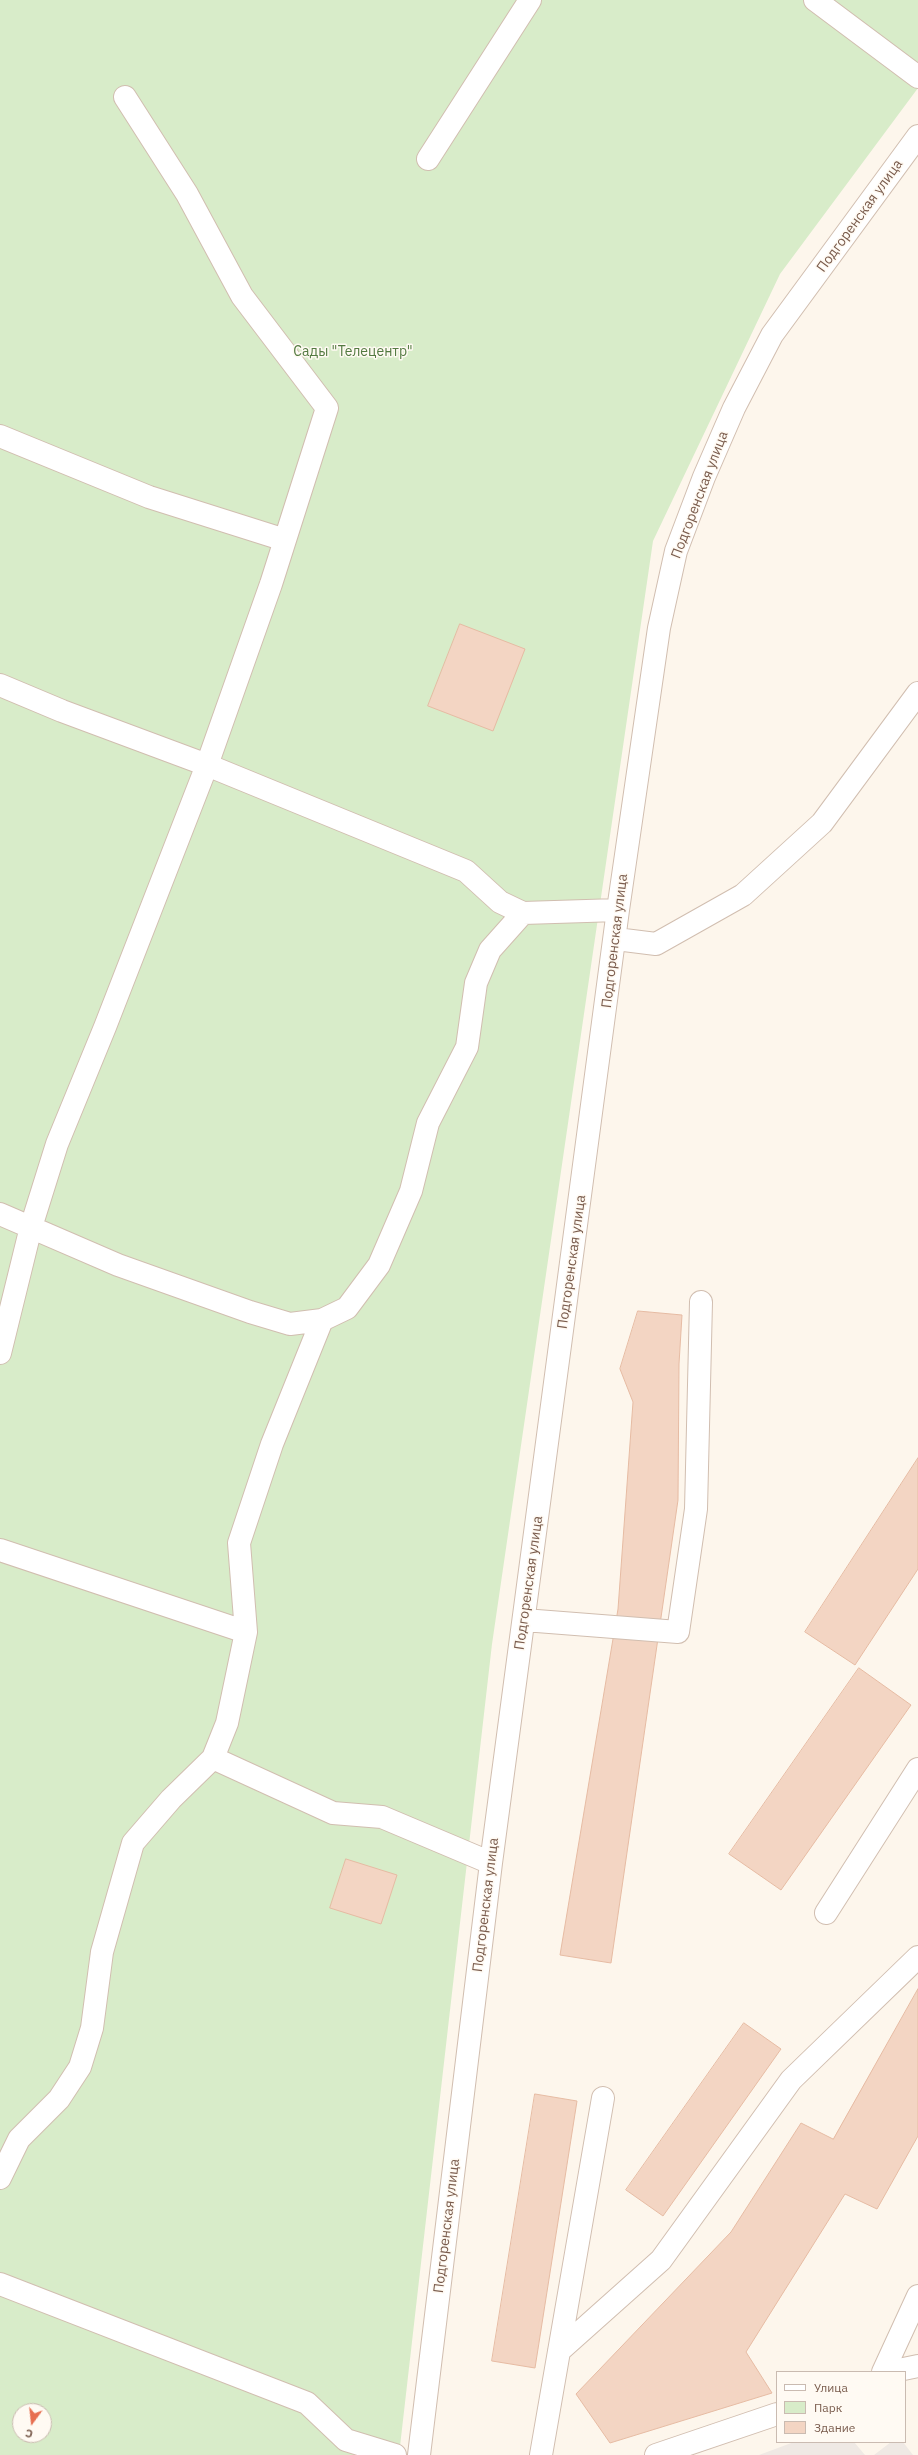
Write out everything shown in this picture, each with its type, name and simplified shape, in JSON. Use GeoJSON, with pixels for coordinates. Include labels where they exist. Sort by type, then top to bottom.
{"type":"FeatureCollection","features":[{"type":"Feature","properties":{"kind":"street"},"geometry":{"type":"LineString","coordinates":[[428,159],[530,0]]}},
{"type":"Feature","properties":{"kind":"street"},"geometry":{"type":"LineString","coordinates":[[815,0],[918,77]]}},
{"type":"Feature","properties":{"kind":"street"},"geometry":{"type":"LineString","coordinates":[[0,1353],[31,1227],[57,1144],[108,1020],[207,765],[285,540],[327,408],[242,296],[187,194],[125,97]]}},
{"type":"Feature","properties":{"kind":"street","name":"Подгоренская улица"},"geometry":{"type":"LineString","coordinates":[[419,2455],[491,1863],[616,939],[618,910],[659,628],[676,551],[704,477],[734,408],[772,335],[918,136]]}},
{"type":"Feature","properties":{"kind":"street"},"geometry":{"type":"LineString","coordinates":[[0,436],[149,497],[285,540]]}},
{"type":"Feature","properties":{"kind":"street"},"geometry":{"type":"LineString","coordinates":[[0,685],[62,711],[207,765],[466,871],[500,902],[523,913],[618,910]]}},
{"type":"Feature","properties":{"kind":"street"},"geometry":{"type":"LineString","coordinates":[[616,939],[656,944],[743,895],[822,823],[918,693]]}},
{"type":"Feature","properties":{"kind":"street"},"geometry":{"type":"LineString","coordinates":[[0,1214],[118,1265],[250,1312],[290,1324],[322,1320],[347,1308],[379,1265],[411,1191],[428,1123],[467,1047],[476,983],[490,950],[523,913]]}},
{"type":"Feature","properties":{"kind":"street"},"geometry":{"type":"LineString","coordinates":[[524,1620],[678,1632],[696,1509],[701,1302]]}},
{"type":"Feature","properties":{"kind":"street"},"geometry":{"type":"LineString","coordinates":[[0,2178],[19,2139],[59,2099],[80,2067],[92,2028],[102,1952],[133,1843],[171,1799],[213,1758],[227,1723],[246,1632],[239,1543],[272,1444],[322,1320]]}},
{"type":"Feature","properties":{"kind":"street"},"geometry":{"type":"LineString","coordinates":[[0,1550],[246,1632]]}},
{"type":"Feature","properties":{"kind":"street"},"geometry":{"type":"LineString","coordinates":[[213,1758],[332,1813],[382,1817],[491,1863]]}},
{"type":"Feature","properties":{"kind":"street"},"geometry":{"type":"LineString","coordinates":[[826,1913],[918,1769]]}},
{"type":"Feature","properties":{"kind":"street"},"geometry":{"type":"LineString","coordinates":[[559,2350],[660,2260],[791,2080],[918,1957]]}},
{"type":"Feature","properties":{"kind":"street"},"geometry":{"type":"LineString","coordinates":[[540,2455],[603,2098]]}},
{"type":"Feature","properties":{"kind":"street"},"geometry":{"type":"LineString","coordinates":[[0,2284],[307,2403],[346,2440],[395,2455]]}},
{"type":"Feature","properties":{"kind":"street"},"geometry":{"type":"LineString","coordinates":[[883,2371],[918,2296]]}},
{"type":"Feature","properties":{"kind":"street"},"geometry":{"type":"LineString","coordinates":[[894,2371],[918,2366]]}},
{"type":"Feature","properties":{"kind":"street"},"geometry":{"type":"LineString","coordinates":[[656,2455],[776,2414]]}},
{"type":"Feature","properties":{"kind":"shaded area"},"geometry":{"type":"Polygon","coordinates":[[[791,2443],[855,2443],[865,2455],[759,2455],[791,2443]]]}},
{"type":"Feature","properties":{"kind":"shaded area"},"geometry":{"type":"Polygon","coordinates":[[[890,2443],[904,2443],[913,2455],[874,2455],[890,2443]]]}},
{"type":"Feature","properties":{"kind":"green space","name":"Сады \"Телецентр\""},"geometry":{"type":"Polygon","coordinates":[[[0,0],[918,0],[918,88],[780,274],[653,541],[492,1644],[399,2455],[0,2455],[0,0]]]}},
{"type":"Feature","properties":{"kind":"building"},"geometry":{"type":"Polygon","coordinates":[[[460,624],[525,649],[493,731],[428,706],[460,624]]]}},
{"type":"Feature","properties":{"kind":"building"},"geometry":{"type":"Polygon","coordinates":[[[638,1311],[682,1315],[679,1364],[678,1500],[611,1963],[560,1955],[618,1609],[633,1402],[620,1369],[638,1311]]]}},
{"type":"Feature","properties":{"kind":"building"},"geometry":{"type":"Polygon","coordinates":[[[918,1458],[918,1569],[855,1665],[805,1632],[918,1458]]]}},
{"type":"Feature","properties":{"kind":"building"},"geometry":{"type":"Polygon","coordinates":[[[859,1668],[911,1705],[781,1890],[729,1854],[859,1668]]]}},
{"type":"Feature","properties":{"kind":"building"},"geometry":{"type":"Polygon","coordinates":[[[346,1859],[397,1875],[381,1924],[330,1908],[346,1859]]]}},
{"type":"Feature","properties":{"kind":"building"},"geometry":{"type":"Polygon","coordinates":[[[918,1989],[918,2136],[877,2209],[845,2194],[746,2352],[772,2393],[610,2443],[576,2394],[731,2232],[801,2123],[833,2139],[918,1989]]]}},
{"type":"Feature","properties":{"kind":"building"},"geometry":{"type":"Polygon","coordinates":[[[744,2023],[781,2049],[663,2216],[626,2190],[744,2023]]]}},
{"type":"Feature","properties":{"kind":"building"},"geometry":{"type":"Polygon","coordinates":[[[535,2094],[577,2101],[535,2368],[492,2361],[535,2094]]]}}]}
